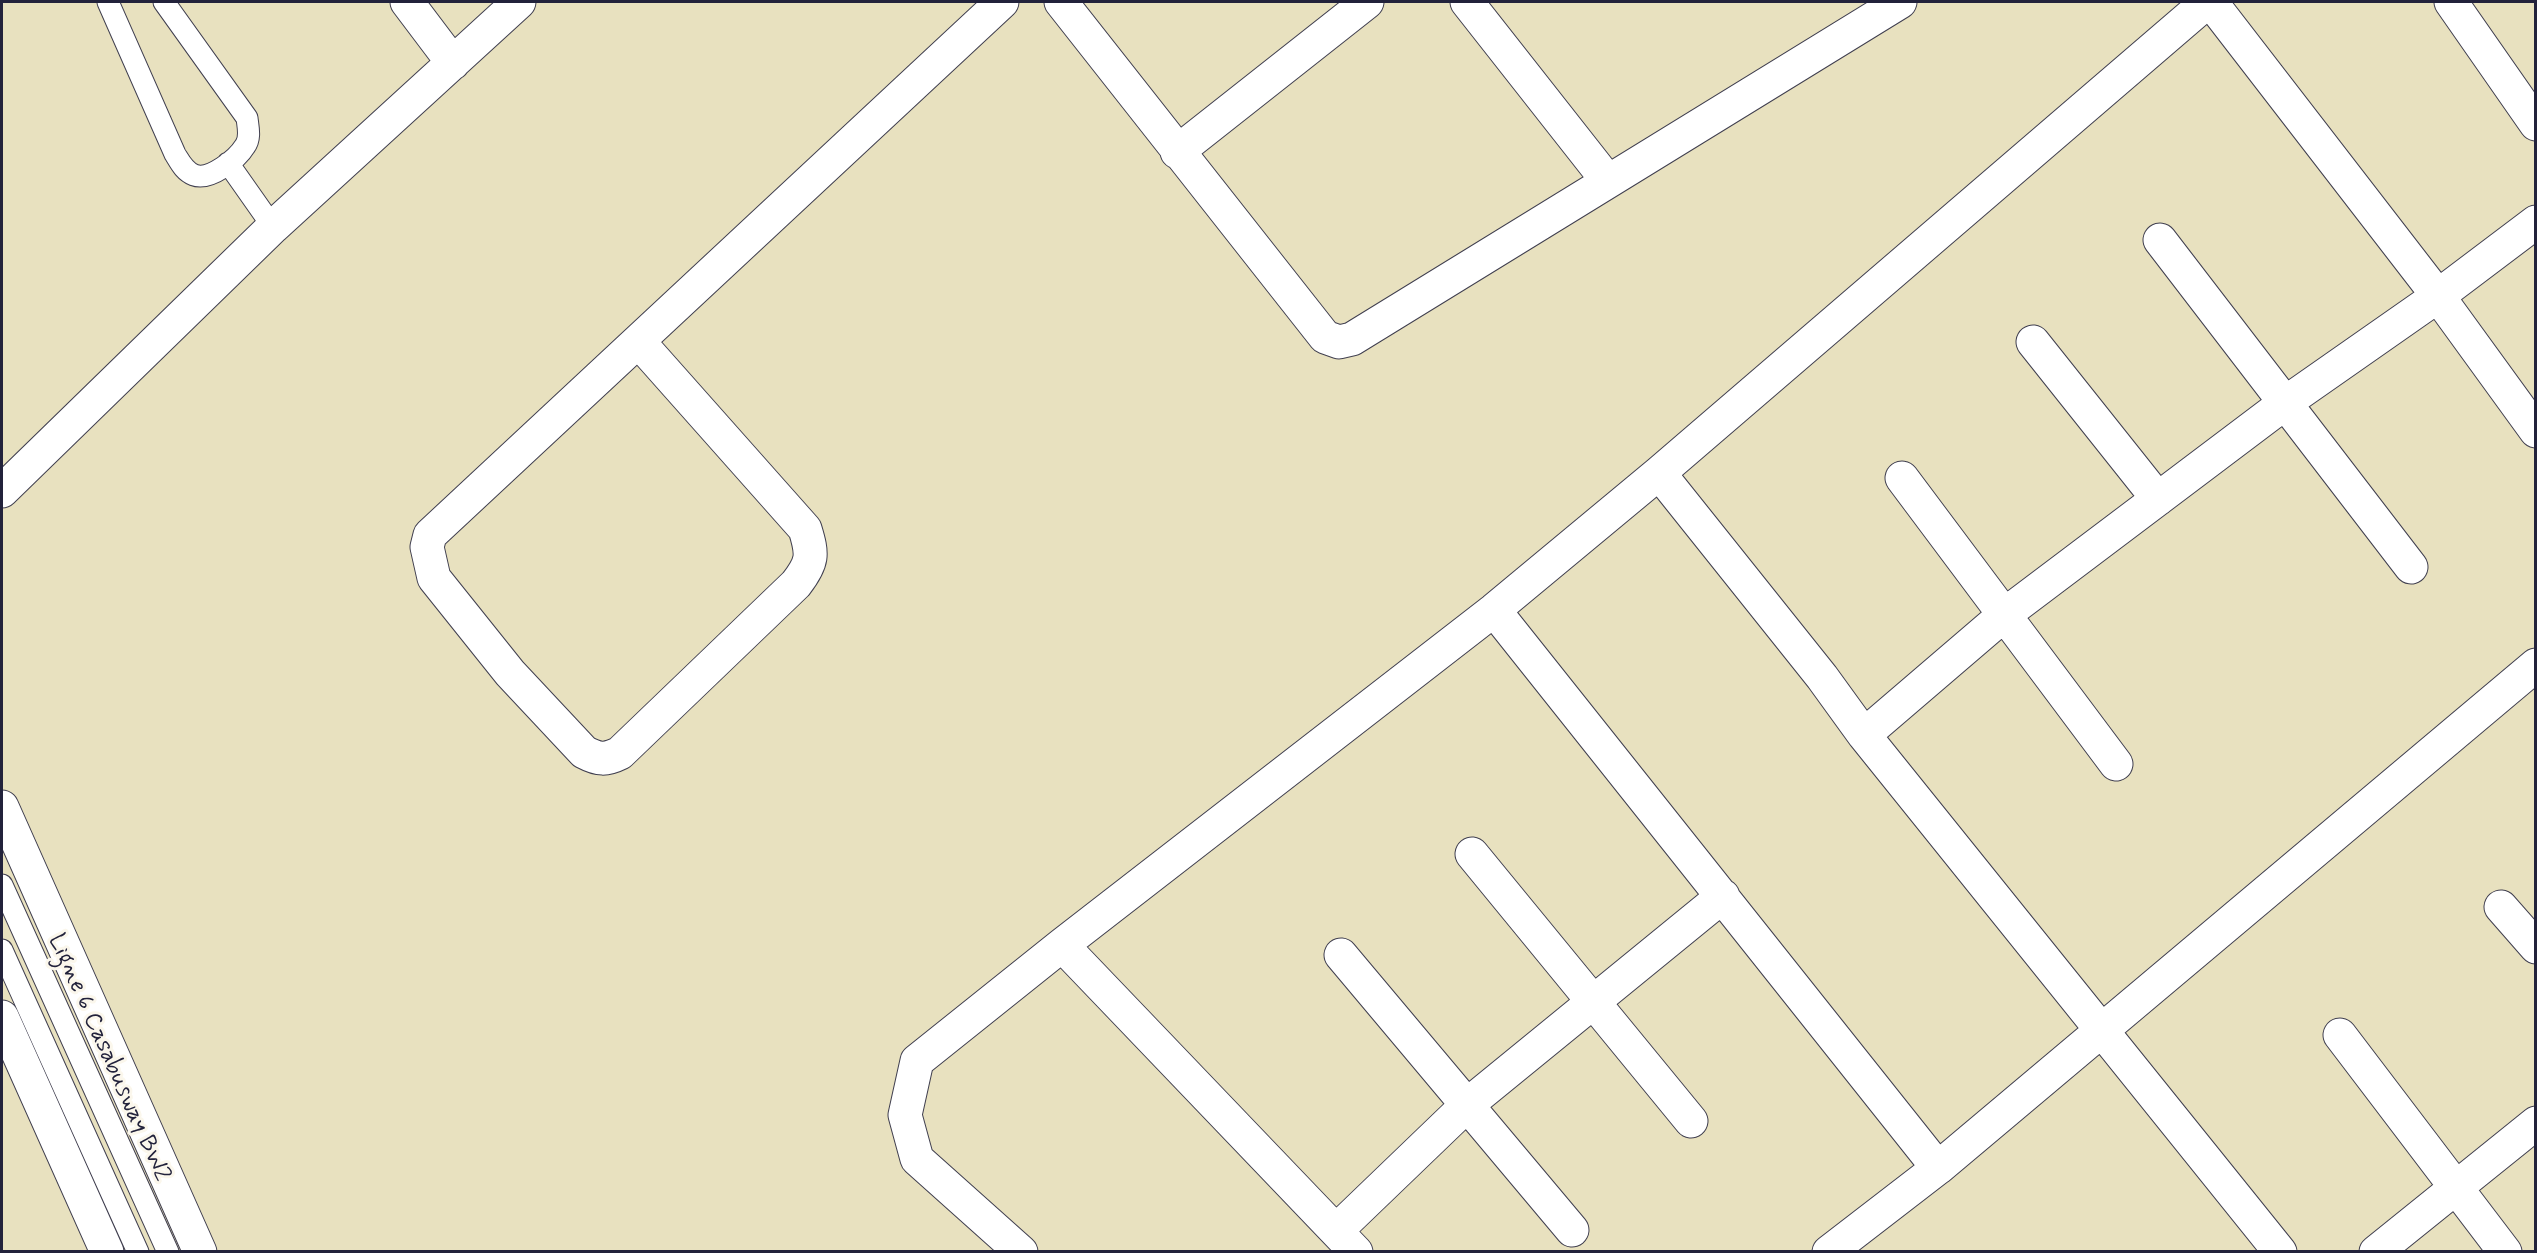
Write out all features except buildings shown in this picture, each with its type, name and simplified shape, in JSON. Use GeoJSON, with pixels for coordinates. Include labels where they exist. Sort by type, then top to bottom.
{"type":"FeatureCollection","features":[{"type":"Feature","properties":{"kind":"street"},"geometry":{"type":"LineString","coordinates":[[407,2],[453,63]]}},
{"type":"Feature","properties":{"kind":"street"},"geometry":{"type":"LineString","coordinates":[[2,491],[273,227],[519,2]]}},
{"type":"Feature","properties":{"kind":"street"},"geometry":{"type":"LineString","coordinates":[[639,342],[805,529],[812,549],[809,567],[796,584],[620,753],[609,759],[597,759],[584,752],[503,664],[434,578],[427,547],[430,535],[1002,2]]}},
{"type":"Feature","properties":{"kind":"street"},"geometry":{"type":"LineString","coordinates":[[1061,2],[1324,337],[1339,342],[1352,339],[1607,180],[1900,2]]}},
{"type":"Feature","properties":{"kind":"street"},"geometry":{"type":"LineString","coordinates":[[1177,152],[1367,2]]}},
{"type":"Feature","properties":{"kind":"street"},"geometry":{"type":"LineString","coordinates":[[1467,2],[1607,180]]}},
{"type":"Feature","properties":{"kind":"street"},"geometry":{"type":"LineString","coordinates":[[1021,1251],[917,1160],[904,1115],[917,1061],[1062,945],[1494,610],[1659,473],[2209,2],[2438,296],[2535,431]]}},
{"type":"Feature","properties":{"kind":"street"},"geometry":{"type":"LineString","coordinates":[[2451,2],[2535,124]]}},
{"type":"Feature","properties":{"kind":"street"},"geometry":{"type":"LineString","coordinates":[[1864,735],[2004,615],[2285,404],[2438,296],[2535,222]]}},
{"type":"Feature","properties":{"kind":"street"},"geometry":{"type":"LineString","coordinates":[[2160,240],[2411,567]]}},
{"type":"Feature","properties":{"kind":"street"},"geometry":{"type":"LineString","coordinates":[[2033,342],[2157,499]]}},
{"type":"Feature","properties":{"kind":"street"},"geometry":{"type":"LineString","coordinates":[[1659,473],[1822,676],[1864,735],[2280,1251]]}},
{"type":"Feature","properties":{"kind":"street"},"geometry":{"type":"LineString","coordinates":[[1902,478],[2116,764]]}},
{"type":"Feature","properties":{"kind":"street"},"geometry":{"type":"LineString","coordinates":[[1494,610],[1938,1168]]}},
{"type":"Feature","properties":{"kind":"street"},"geometry":{"type":"LineString","coordinates":[[1829,1251],[1938,1168],[2535,665]]}},
{"type":"Feature","properties":{"kind":"street"},"geometry":{"type":"LineString","coordinates":[[2,807],[200,1251]]}},
{"type":"Feature","properties":{"kind":"street"},"geometry":{"type":"LineString","coordinates":[[1472,854],[1691,1121]]}},
{"type":"Feature","properties":{"kind":"street"},"geometry":{"type":"LineString","coordinates":[[1062,945],[1346,1241],[1467,1106],[1723,896]]}},
{"type":"Feature","properties":{"kind":"street"},"geometry":{"type":"LineString","coordinates":[[2501,907],[2535,947]]}},
{"type":"Feature","properties":{"kind":"street"},"geometry":{"type":"LineString","coordinates":[[1341,955],[1572,1230]]}},
{"type":"Feature","properties":{"kind":"street"},"geometry":{"type":"LineString","coordinates":[[2,1017],[107,1251]]}},
{"type":"Feature","properties":{"kind":"street"},"geometry":{"type":"LineString","coordinates":[[2340,1035],[2505,1251]]}},
{"type":"Feature","properties":{"kind":"street"},"geometry":{"type":"LineString","coordinates":[[2376,1251],[2535,1124]]}},
{"type":"Feature","properties":{"kind":"lane"},"geometry":{"type":"LineString","coordinates":[[108,2],[175,154],[186,171],[197,176],[206,176],[228,163],[246,145],[249,132],[247,118],[164,2]]}},
{"type":"Feature","properties":{"kind":"lane"},"geometry":{"type":"LineString","coordinates":[[228,163],[273,227]]}},
{"type":"Feature","properties":{"kind":"lane","name":"Ligne 6 Casabusway BW2"},"geometry":{"type":"LineString","coordinates":[[2,885],[168,1251]]}},
{"type":"Feature","properties":{"kind":"lane"},"geometry":{"type":"LineString","coordinates":[[2,950],[138,1251]]}}]}
